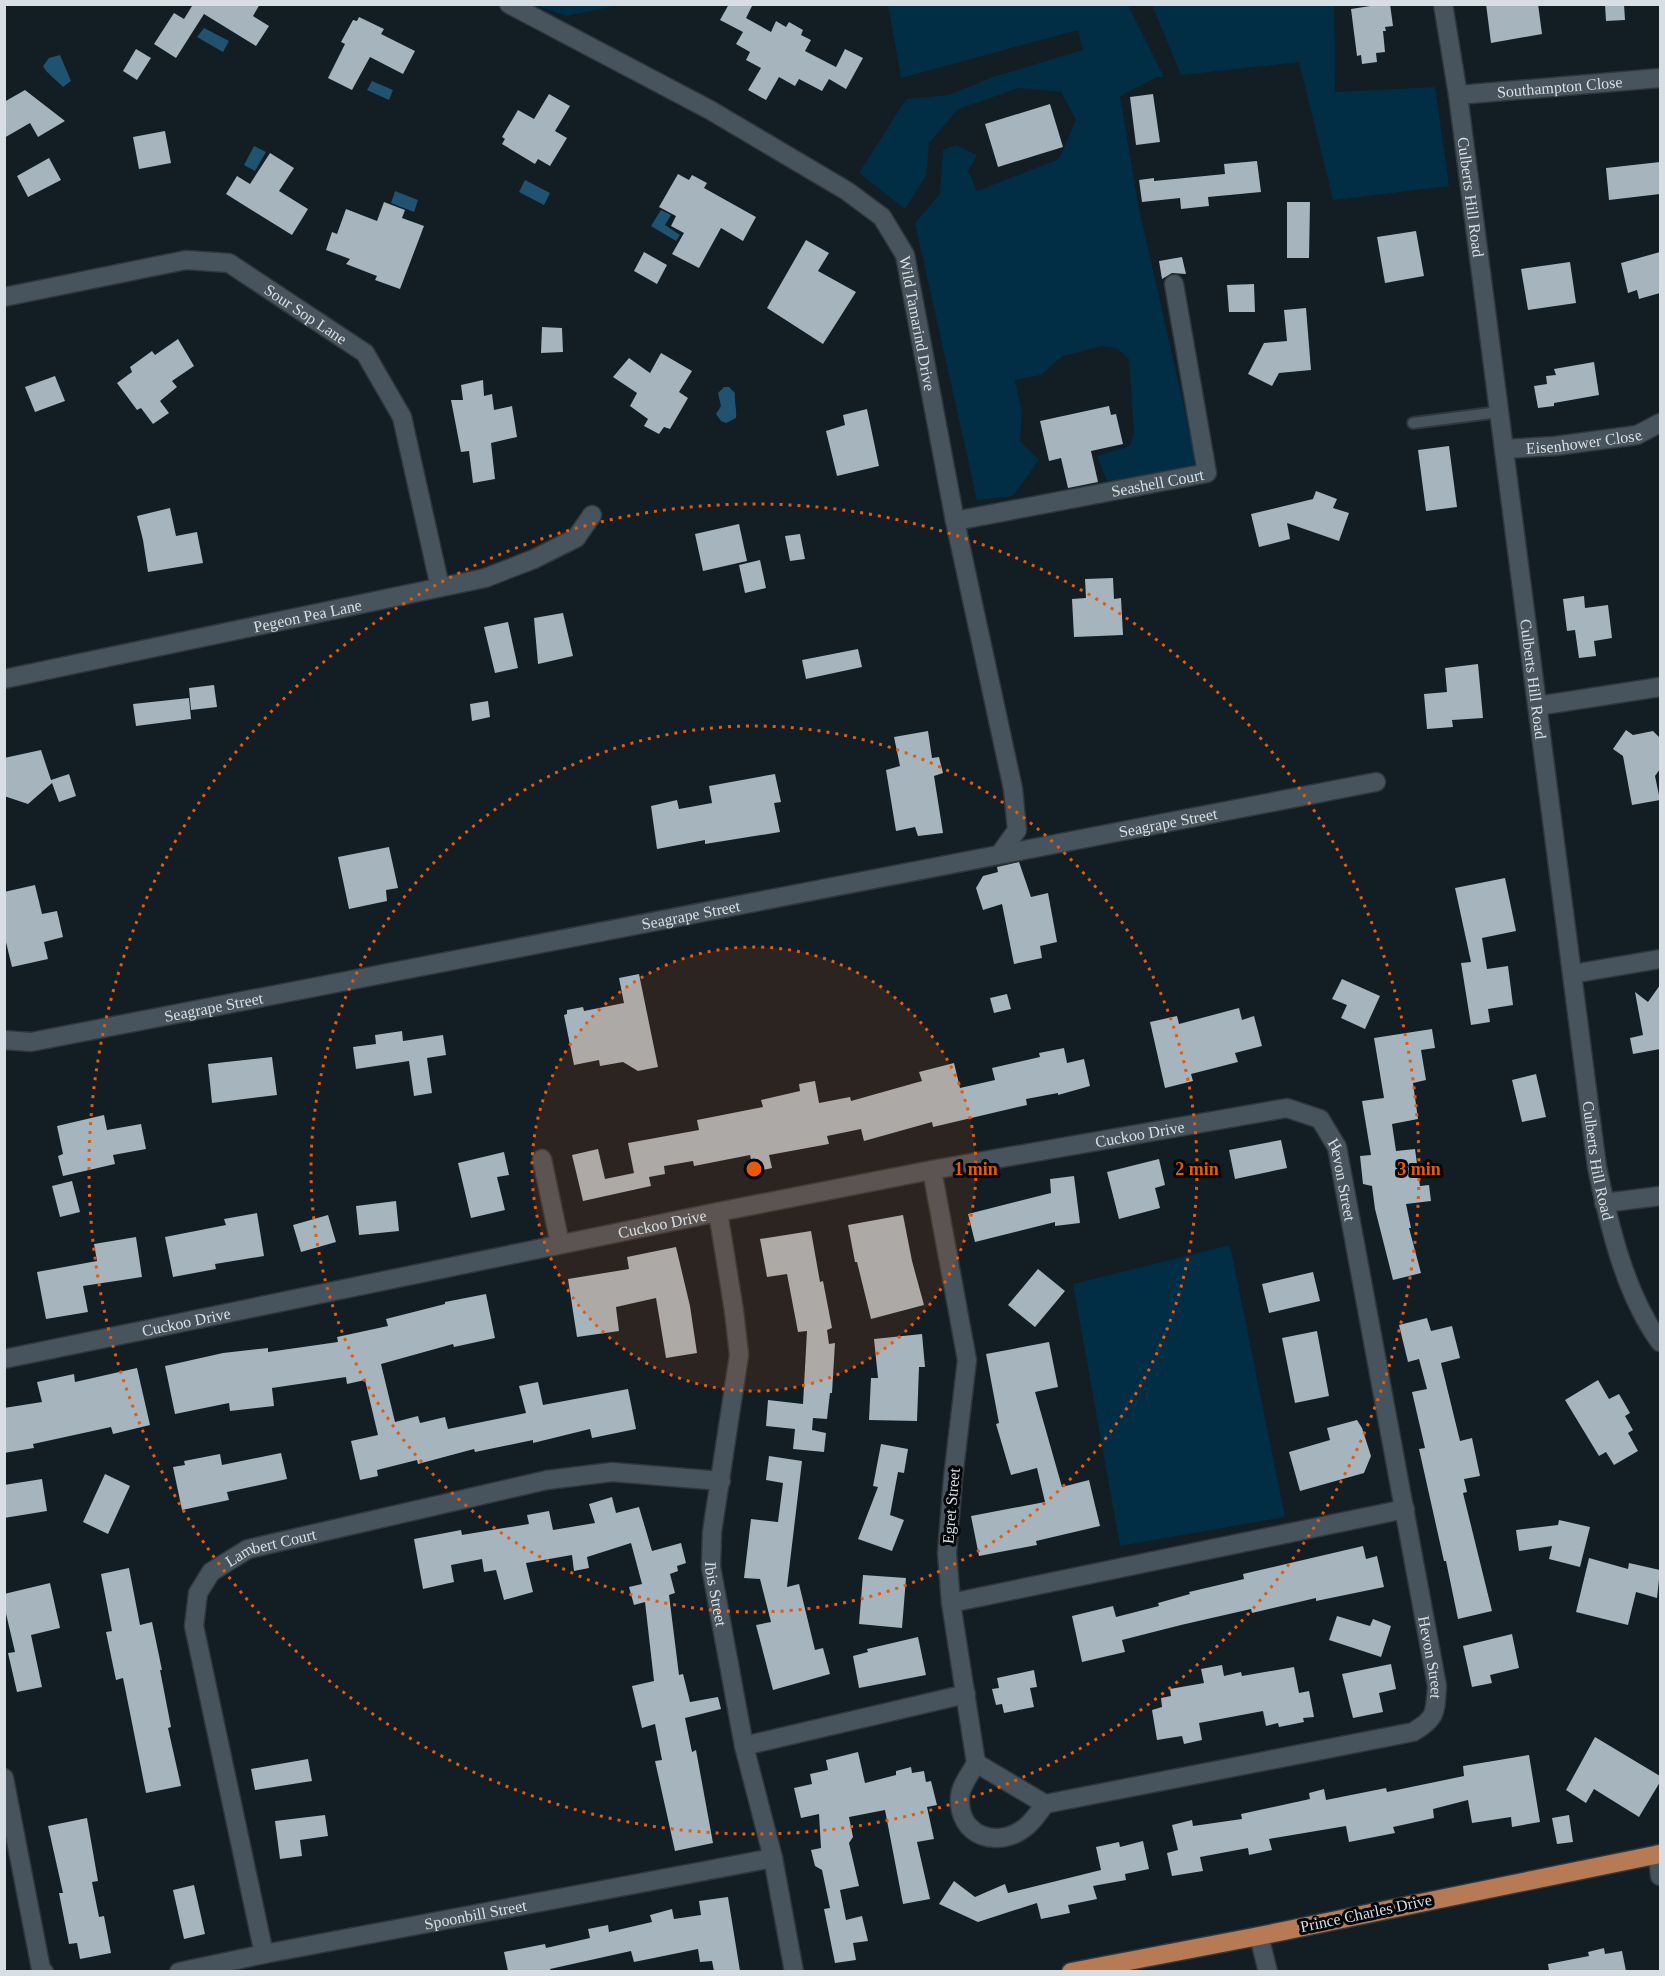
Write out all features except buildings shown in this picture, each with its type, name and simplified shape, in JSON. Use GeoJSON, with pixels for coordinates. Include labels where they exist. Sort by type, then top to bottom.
{"type":"FeatureCollection","features":[{"type":"Feature","properties":{"kind":"highway","name":"Prince Charles Drive"},"geometry":{"type":"LineString","coordinates":[[1071,1971],[1259,1936],[1659,1854]]}},
{"type":"Feature","properties":{"kind":"street","name":"Wild Tamarind Drive"},"geometry":{"type":"LineString","coordinates":[[509,4],[710,110],[847,190],[882,217],[905,255],[956,521],[1013,789],[1017,830],[1000,854]]}},
{"type":"Feature","properties":{"kind":"street","name":"Culberts Hill Road"},"geometry":{"type":"LineString","coordinates":[[1443,4],[1458,95],[1596,1167],[1615,1244],[1646,1322],[1660,1342]]}},
{"type":"Feature","properties":{"kind":"street","name":"Southampton Close"},"geometry":{"type":"LineString","coordinates":[[1458,95],[1660,78]]}},
{"type":"Feature","properties":{"kind":"street","name":"Sour Sop Lane"},"geometry":{"type":"LineString","coordinates":[[4,297],[186,260],[229,264],[365,353],[402,417],[440,587]]}},
{"type":"Feature","properties":{"kind":"street","name":"Seashell Court"},"geometry":{"type":"LineString","coordinates":[[956,521],[1207,473],[1174,284]]}},
{"type":"Feature","properties":{"kind":"street","name":"Eisenhower Close"},"geometry":{"type":"LineString","coordinates":[[1504,449],[1555,446],[1636,435],[1660,423]]}},
{"type":"Feature","properties":{"kind":"street","name":"Pegeon Pea Lane"},"geometry":{"type":"LineString","coordinates":[[4,680],[485,578],[534,559],[576,538],[592,515]]}},
{"type":"Feature","properties":{"kind":"street"},"geometry":{"type":"LineString","coordinates":[[1537,706],[1660,687]]}},
{"type":"Feature","properties":{"kind":"street","name":"Seagrape Street"},"geometry":{"type":"LineString","coordinates":[[4,1040],[31,1042],[1376,782]]}},
{"type":"Feature","properties":{"kind":"street"},"geometry":{"type":"LineString","coordinates":[[1572,974],[1660,959]]}},
{"type":"Feature","properties":{"kind":"street","name":"Cuckoo Drive"},"geometry":{"type":"LineString","coordinates":[[4,1359],[932,1170],[1287,1108],[1320,1119]]}},
{"type":"Feature","properties":{"kind":"street","name":"Hevon Street"},"geometry":{"type":"LineString","coordinates":[[1045,1804],[1413,1732],[1430,1722],[1435,1707],[1437,1686],[1405,1509],[1337,1147],[1320,1119]]}},
{"type":"Feature","properties":{"kind":"street"},"geometry":{"type":"LineString","coordinates":[[542,1160],[560,1244]]}},
{"type":"Feature","properties":{"kind":"street","name":"Egret Street"},"geometry":{"type":"LineString","coordinates":[[932,1170],[967,1360],[952,1478],[947,1553],[951,1603],[976,1763]]}},
{"type":"Feature","properties":{"kind":"street"},"geometry":{"type":"LineString","coordinates":[[1604,1203],[1660,1196]]}},
{"type":"Feature","properties":{"kind":"street","name":"Ibis Street"},"geometry":{"type":"LineString","coordinates":[[718,1212],[739,1355],[712,1532],[711,1567],[744,1746],[773,1858],[794,1971]]}},
{"type":"Feature","properties":{"kind":"street","name":"Lambert Court"},"geometry":{"type":"LineString","coordinates":[[264,1954],[194,1626],[198,1593],[211,1572],[248,1549],[547,1480],[612,1472],[721,1481]]}},
{"type":"Feature","properties":{"kind":"street"},"geometry":{"type":"LineString","coordinates":[[951,1603],[1405,1509]]}},
{"type":"Feature","properties":{"kind":"street"},"geometry":{"type":"LineString","coordinates":[[744,1746],[966,1694]]}},
{"type":"Feature","properties":{"kind":"street"},"geometry":{"type":"LineString","coordinates":[[976,1763],[1045,1804],[1028,1826],[1013,1834],[994,1839],[979,1835],[968,1827],[961,1809],[960,1795],[976,1763]]}},
{"type":"Feature","properties":{"kind":"street"},"geometry":{"type":"LineString","coordinates":[[4,1778],[41,1968],[44,1971]]}},
{"type":"Feature","properties":{"kind":"street"},"geometry":{"type":"LineString","coordinates":[[1659,1854],[1660,1876]]}},
{"type":"Feature","properties":{"kind":"street","name":"Spoonbill Street"},"geometry":{"type":"LineString","coordinates":[[179,1971],[773,1858]]}},
{"type":"Feature","properties":{"kind":"street"},"geometry":{"type":"LineString","coordinates":[[1259,1936],[1268,1971]]}},
{"type":"Feature","properties":{"kind":"lane"},"geometry":{"type":"LineString","coordinates":[[1413,423],[1499,412]]}},
{"type":"Feature","properties":{"kind":"shaded area"},"geometry":{"type":"Polygon","coordinates":[[[534,5],[619,5],[567,16],[534,5]]]}},
{"type":"Feature","properties":{"kind":"shaded area"},"geometry":{"type":"Polygon","coordinates":[[[888,5],[1128,5],[1164,77],[1157,77],[1120,96],[1138,204],[1198,469],[1107,481],[1097,456],[1130,446],[1134,433],[1129,359],[1117,348],[1101,346],[1061,357],[1041,375],[1015,380],[1022,413],[1020,441],[1039,460],[1013,496],[977,500],[915,223],[940,194],[943,150],[956,145],[977,155],[968,171],[977,191],[1059,159],[1076,120],[1061,92],[1019,88],[958,109],[929,143],[926,176],[905,209],[859,173],[906,99],[949,95],[993,77],[1083,50],[1078,30],[901,78],[888,5]]]}},
{"type":"Feature","properties":{"kind":"shaded area"},"geometry":{"type":"Polygon","coordinates":[[[1152,5],[1334,5],[1335,92],[1435,87],[1449,186],[1333,200],[1299,62],[1181,75],[1152,5]]]}},
{"type":"Feature","properties":{"kind":"shaded area"},"geometry":{"type":"Polygon","coordinates":[[[204,28],[229,41],[223,52],[197,37],[204,28]]]}},
{"type":"Feature","properties":{"kind":"shaded area"},"geometry":{"type":"Polygon","coordinates":[[[60,55],[71,81],[63,87],[43,66],[49,58],[60,55]]]}},
{"type":"Feature","properties":{"kind":"shaded area"},"geometry":{"type":"Polygon","coordinates":[[[372,81],[393,90],[389,100],[367,90],[372,81]]]}},
{"type":"Feature","properties":{"kind":"shaded area"},"geometry":{"type":"Polygon","coordinates":[[[254,146],[266,152],[255,171],[244,165],[254,146]]]}},
{"type":"Feature","properties":{"kind":"shaded area"},"geometry":{"type":"Polygon","coordinates":[[[525,180],[550,193],[544,205],[519,192],[525,180]]]}},
{"type":"Feature","properties":{"kind":"shaded area"},"geometry":{"type":"Polygon","coordinates":[[[395,191],[418,200],[414,212],[391,203],[395,191]]]}},
{"type":"Feature","properties":{"kind":"shaded area"},"geometry":{"type":"Polygon","coordinates":[[[661,210],[671,215],[665,225],[680,235],[676,241],[651,226],[661,210]]]}},
{"type":"Feature","properties":{"kind":"shaded area"},"geometry":{"type":"Polygon","coordinates":[[[724,387],[729,387],[735,393],[736,418],[726,423],[721,421],[716,414],[721,406],[718,393],[724,387]]]}},
{"type":"Feature","properties":{"kind":"shaded area"},"geometry":{"type":"Polygon","coordinates":[[[1230,1245],[1285,1517],[1120,1546],[1073,1284],[1230,1245]]]}}]}
